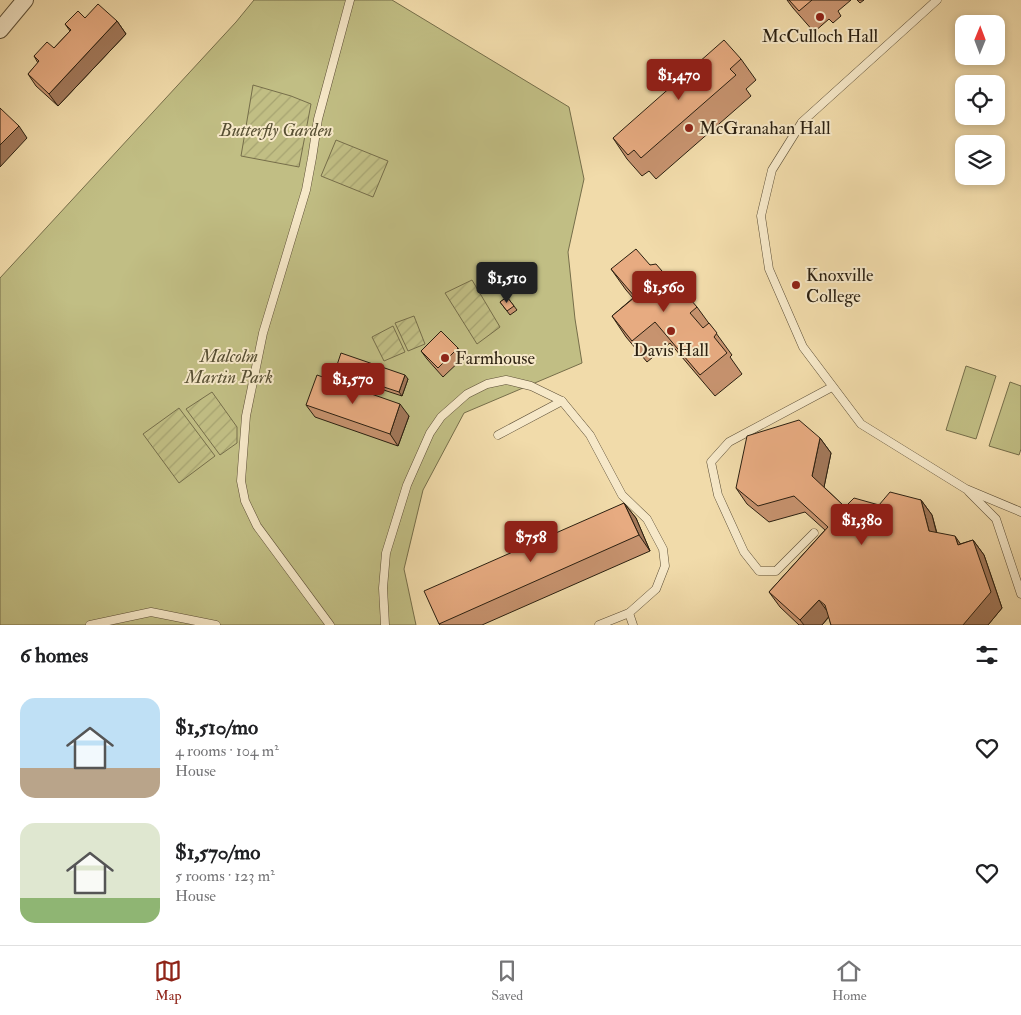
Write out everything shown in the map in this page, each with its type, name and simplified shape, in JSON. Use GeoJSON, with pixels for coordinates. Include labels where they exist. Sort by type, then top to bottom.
{"type":"FeatureCollection","features":[{"type":"Feature","properties":{"kind":"street"},"geometry":{"type":"LineString","coordinates":[[0,30],[25,0]]}},
{"type":"Feature","properties":{"kind":"lane"},"geometry":{"type":"LineString","coordinates":[[330,625],[257,526],[246,501],[241,481],[246,416],[263,333],[306,190],[318,119],[350,0]]}},
{"type":"Feature","properties":{"kind":"lane"},"geometry":{"type":"LineString","coordinates":[[937,0],[802,122],[772,170],[761,216],[769,269],[803,347],[860,424],[966,489],[1021,512]]}},
{"type":"Feature","properties":{"kind":"lane"},"geometry":{"type":"LineString","coordinates":[[385,625],[383,588],[386,553],[407,485],[430,433],[441,416],[467,394],[487,384],[506,380],[531,386],[562,401],[590,434],[622,495],[647,519],[663,549],[664,566],[656,588],[629,613],[599,625]]}},
{"type":"Feature","properties":{"kind":"lane"},"geometry":{"type":"LineString","coordinates":[[814,533],[776,571],[759,571],[744,552],[718,494],[711,462],[729,442],[832,387]]}},
{"type":"Feature","properties":{"kind":"lane"},"geometry":{"type":"LineString","coordinates":[[498,435],[562,401]]}},
{"type":"Feature","properties":{"kind":"lane"},"geometry":{"type":"LineString","coordinates":[[966,489],[996,519],[1021,594]]}},
{"type":"Feature","properties":{"kind":"lane"},"geometry":{"type":"LineString","coordinates":[[90,625],[151,612],[216,625]]}},
{"type":"Feature","properties":{"kind":"lane"},"geometry":{"type":"LineString","coordinates":[[629,613],[633,625]]}},
{"type":"Feature","properties":{"kind":"green space","name":"Malcolm Martin Park"},"geometry":{"type":"Polygon","coordinates":[[[254,0],[392,0],[569,107],[584,179],[568,252],[582,363],[464,413],[423,490],[404,569],[416,625],[0,625],[0,278],[236,22],[254,0]]]}},
{"type":"Feature","properties":{"kind":"green space","name":"Butterfly Garden"},"geometry":{"type":"Polygon","coordinates":[[[253,85],[311,104],[299,167],[241,156],[253,85]]]}},
{"type":"Feature","properties":{"kind":"green space"},"geometry":{"type":"Polygon","coordinates":[[[336,140],[388,161],[373,197],[321,176],[336,140]]]}},
{"type":"Feature","properties":{"kind":"green space"},"geometry":{"type":"Polygon","coordinates":[[[472,280],[500,327],[477,344],[445,293],[472,280]]]}},
{"type":"Feature","properties":{"kind":"green space"},"geometry":{"type":"Polygon","coordinates":[[[414,316],[425,344],[408,351],[395,323],[414,316]]]}},
{"type":"Feature","properties":{"kind":"green space"},"geometry":{"type":"Polygon","coordinates":[[[393,326],[405,352],[384,361],[372,337],[393,326]]]}},
{"type":"Feature","properties":{"kind":"green space"},"geometry":{"type":"Polygon","coordinates":[[[966,366],[996,376],[976,439],[946,430],[966,366]]]}},
{"type":"Feature","properties":{"kind":"green space"},"geometry":{"type":"Polygon","coordinates":[[[1010,382],[1021,386],[1021,449],[1019,455],[989,446],[1010,382]]]}},
{"type":"Feature","properties":{"kind":"green space"},"geometry":{"type":"Polygon","coordinates":[[[212,392],[237,427],[237,443],[220,455],[186,409],[212,392]]]}},
{"type":"Feature","properties":{"kind":"green space"},"geometry":{"type":"Polygon","coordinates":[[[179,408],[215,456],[179,483],[143,434],[179,408]]]}},
{"type":"Feature","properties":{"kind":"building"},"geometry":{"type":"Polygon","coordinates":[[[789,0],[812,0],[799,11],[789,0]]]}},
{"type":"Feature","properties":{"kind":"building"},"geometry":{"type":"Polygon","coordinates":[[[98,4],[117,21],[49,94],[28,74],[39,61],[34,56],[47,42],[54,48],[71,30],[65,24],[78,11],[85,18],[98,4]]]}},
{"type":"Feature","properties":{"kind":"building"},"geometry":{"type":"Polygon","coordinates":[[[724,40],[741,59],[730,69],[736,75],[641,158],[634,150],[628,155],[613,138],[724,40]]]}},
{"type":"Feature","properties":{"kind":"building"},"geometry":{"type":"Polygon","coordinates":[[[0,108],[19,126],[0,145],[0,108]]]}},
{"type":"Feature","properties":{"kind":"building","name":"Davis Hall"},"geometry":{"type":"Polygon","coordinates":[[[636,249],[650,265],[656,264],[662,271],[657,274],[672,292],[679,286],[697,307],[690,313],[703,328],[709,323],[717,333],[714,337],[727,353],[700,375],[655,322],[632,341],[612,316],[635,297],[611,269],[636,249]]]}},
{"type":"Feature","properties":{"kind":"building"},"geometry":{"type":"Polygon","coordinates":[[[507,297],[514,306],[507,311],[500,302],[507,297]]]}},
{"type":"Feature","properties":{"kind":"building"},"geometry":{"type":"Polygon","coordinates":[[[441,331],[458,348],[438,368],[421,351],[441,331]]]}},
{"type":"Feature","properties":{"kind":"building"},"geometry":{"type":"Polygon","coordinates":[[[341,353],[405,375],[399,392],[335,371],[341,353]]]}},
{"type":"Feature","properties":{"kind":"building"},"geometry":{"type":"Polygon","coordinates":[[[317,375],[400,404],[390,434],[306,405],[317,375]]]}},
{"type":"Feature","properties":{"kind":"building"},"geometry":{"type":"Polygon","coordinates":[[[799,420],[820,438],[812,476],[845,507],[854,498],[879,505],[890,492],[921,500],[929,531],[955,536],[958,545],[973,540],[991,592],[963,625],[831,625],[825,605],[819,600],[800,620],[769,592],[828,527],[794,496],[758,506],[736,488],[747,436],[799,420]]]}},
{"type":"Feature","properties":{"kind":"building"},"geometry":{"type":"Polygon","coordinates":[[[624,503],[639,535],[439,624],[424,591],[624,503]]]}},
{"type":"Feature","properties":{"kind":"place","name":"McCulloch Hall"},"geometry":{"type":"Point","coordinates":[820,17]}},
{"type":"Feature","properties":{"kind":"place","name":"McGranahan Hall"},"geometry":{"type":"Point","coordinates":[689,128]}},
{"type":"Feature","properties":{"kind":"place","name":"Knoxville College"},"geometry":{"type":"Point","coordinates":[796,285]}},
{"type":"Feature","properties":{"kind":"place","name":"Davis Hall"},"geometry":{"type":"Point","coordinates":[671,331]}},
{"type":"Feature","properties":{"kind":"place","name":"Farmhouse"},"geometry":{"type":"Point","coordinates":[445,358]}}]}
